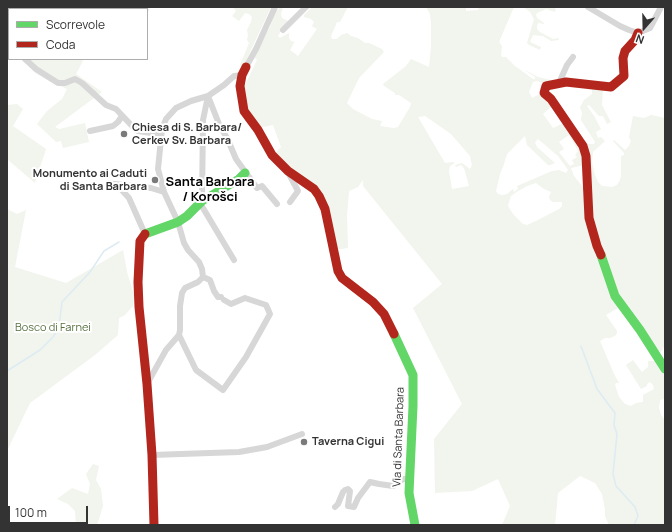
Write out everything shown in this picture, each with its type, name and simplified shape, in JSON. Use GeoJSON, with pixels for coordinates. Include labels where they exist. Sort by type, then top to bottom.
{"type":"FeatureCollection","features":[{"type":"Feature","properties":{"kind":"street"},"geometry":{"type":"LineString","coordinates":[[203,277],[199,262],[184,243],[178,222],[164,192],[158,169],[161,134],[166,119],[176,108],[208,96],[234,76],[244,71],[256,49],[274,7]]}},
{"type":"Feature","properties":{"kind":"street"},"geometry":{"type":"LineString","coordinates":[[283,30],[306,7]]}},
{"type":"Feature","properties":{"kind":"street"},"geometry":{"type":"LineString","coordinates":[[588,7],[629,30],[638,33],[650,28],[661,7]]}},
{"type":"Feature","properties":{"kind":"street"},"geometry":{"type":"LineString","coordinates":[[638,33],[635,40],[625,52],[623,58],[624,76],[611,87],[581,83],[559,83],[546,86],[544,93],[551,99],[575,134],[586,156],[589,218],[597,246],[603,259],[615,296],[640,330],[665,369]]}},
{"type":"Feature","properties":{"kind":"street"},"geometry":{"type":"LineString","coordinates":[[559,83],[567,65],[573,57]]}},
{"type":"Feature","properties":{"kind":"street"},"geometry":{"type":"LineString","coordinates":[[27,60],[36,69],[58,83],[65,83],[75,79],[82,82],[101,102],[116,110],[138,131],[161,134]]}},
{"type":"Feature","properties":{"kind":"street","name":"Via di Santa Barbara"},"geometry":{"type":"LineString","coordinates":[[244,71],[240,86],[244,111],[258,130],[272,158],[314,189],[319,196],[325,209],[338,271],[342,278],[373,302],[384,314],[411,369],[413,375],[413,406],[408,493],[415,525]]}},
{"type":"Feature","properties":{"kind":"street"},"geometry":{"type":"LineString","coordinates":[[208,96],[219,124],[245,173],[257,188],[262,186],[277,204]]}},
{"type":"Feature","properties":{"kind":"street"},"geometry":{"type":"LineString","coordinates":[[208,96],[204,120],[201,202],[234,260]]}},
{"type":"Feature","properties":{"kind":"street"},"geometry":{"type":"LineString","coordinates":[[90,131],[113,126],[122,116]]}},
{"type":"Feature","properties":{"kind":"street"},"geometry":{"type":"LineString","coordinates":[[288,171],[298,191],[290,202]]}},
{"type":"Feature","properties":{"kind":"street"},"geometry":{"type":"LineString","coordinates":[[154,525],[152,455],[148,394],[139,307],[138,282],[140,241],[145,234],[178,222],[187,216],[201,202],[239,179],[245,173]]}},
{"type":"Feature","properties":{"kind":"street"},"geometry":{"type":"LineString","coordinates":[[145,234],[129,198],[113,184],[151,188],[164,192]]}},
{"type":"Feature","properties":{"kind":"street"},"geometry":{"type":"LineString","coordinates":[[179,335],[196,370],[223,390],[246,357],[270,314],[266,306],[245,298],[231,304],[218,297],[210,280],[203,277]]}},
{"type":"Feature","properties":{"kind":"street"},"geometry":{"type":"LineString","coordinates":[[147,384],[166,350],[179,335],[182,293],[185,288],[198,282],[203,277]]}},
{"type":"Feature","properties":{"kind":"street"},"geometry":{"type":"LineString","coordinates":[[152,455],[246,451],[267,447],[302,434]]}},
{"type":"Feature","properties":{"kind":"street"},"geometry":{"type":"LineString","coordinates":[[335,507],[345,490],[348,489],[350,491],[348,506],[354,507],[358,498],[370,482],[393,486],[403,479],[409,479]]}},
{"type":"Feature","properties":{"kind":"green space"},"geometry":{"type":"Polygon","coordinates":[[[7,7],[151,7],[148,12],[148,8],[8,8],[7,46],[7,7]]]}},
{"type":"Feature","properties":{"kind":"green space"},"geometry":{"type":"Polygon","coordinates":[[[233,7],[271,7],[243,67],[240,65],[249,43],[247,40],[247,30],[252,17],[245,13],[239,21],[232,16],[236,11],[233,7]]]}},
{"type":"Feature","properties":{"kind":"green space"},"geometry":{"type":"Polygon","coordinates":[[[280,7],[283,7],[281,14],[282,18],[288,21],[288,24],[282,29],[278,36],[280,38],[289,33],[290,40],[293,42],[295,41],[290,50],[298,56],[317,29],[312,26],[314,22],[311,19],[304,17],[304,15],[312,7],[348,7],[340,22],[337,22],[331,36],[332,39],[337,39],[341,35],[347,33],[365,43],[369,43],[382,49],[384,52],[359,78],[347,103],[353,109],[372,119],[382,121],[380,126],[394,128],[398,127],[411,103],[399,95],[395,95],[395,93],[383,84],[406,66],[411,59],[429,67],[431,23],[430,14],[426,7],[466,7],[466,11],[478,10],[479,7],[514,7],[499,42],[502,46],[501,55],[502,57],[506,57],[515,66],[533,79],[535,79],[535,77],[523,69],[538,77],[551,80],[551,82],[543,83],[537,81],[533,82],[529,92],[532,98],[542,93],[544,99],[550,101],[581,149],[585,165],[571,168],[574,176],[586,191],[605,274],[618,308],[606,315],[617,333],[615,336],[605,338],[600,341],[619,383],[616,383],[615,385],[619,397],[625,404],[631,406],[636,403],[643,402],[643,395],[654,389],[650,382],[647,386],[641,389],[626,365],[633,360],[642,372],[648,367],[648,361],[655,361],[665,376],[665,399],[660,400],[659,408],[661,415],[665,420],[665,525],[609,525],[605,516],[602,494],[595,483],[580,476],[558,493],[555,525],[502,525],[510,506],[498,479],[472,491],[435,493],[434,439],[462,404],[413,308],[442,284],[363,186],[363,180],[358,187],[349,191],[347,215],[348,248],[335,250],[326,207],[300,177],[275,153],[281,147],[273,125],[259,128],[249,115],[243,89],[257,60],[254,57],[270,27],[276,9],[278,10],[280,7]],[[551,107],[543,114],[553,128],[564,123],[551,107]],[[425,116],[418,117],[445,163],[455,163],[450,166],[449,171],[452,189],[469,186],[464,168],[461,165],[456,167],[455,165],[462,163],[470,169],[472,165],[470,156],[451,134],[425,116]],[[569,135],[559,142],[564,149],[559,152],[570,166],[574,164],[572,160],[577,157],[575,155],[578,151],[569,135]],[[525,136],[507,154],[496,191],[498,194],[502,195],[507,194],[513,189],[514,192],[518,189],[517,186],[552,171],[559,170],[566,173],[568,170],[558,156],[538,139],[535,142],[537,147],[555,163],[548,165],[527,145],[525,136]],[[536,183],[511,196],[508,206],[513,214],[523,224],[527,225],[536,221],[562,206],[562,202],[553,202],[550,200],[549,197],[551,192],[536,183]]]}},
{"type":"Feature","properties":{"kind":"green space"},"geometry":{"type":"Polygon","coordinates":[[[523,7],[552,7],[556,9],[555,12],[546,9],[537,13],[537,18],[544,24],[538,23],[537,29],[553,39],[558,38],[559,40],[551,41],[543,36],[533,35],[530,42],[541,47],[540,50],[529,45],[527,43],[534,19],[530,12],[523,7]]]}},
{"type":"Feature","properties":{"kind":"green space"},"geometry":{"type":"Polygon","coordinates":[[[23,60],[83,61],[76,74],[102,92],[55,127],[59,129],[85,123],[89,142],[63,148],[61,141],[56,142],[37,124],[47,111],[62,99],[67,89],[35,73],[23,60]]]}},
{"type":"Feature","properties":{"kind":"green space"},"geometry":{"type":"Polygon","coordinates":[[[592,88],[603,89],[602,105],[611,122],[607,124],[603,116],[599,116],[589,105],[587,106],[601,129],[596,132],[598,138],[601,137],[605,141],[593,152],[592,162],[595,175],[598,182],[602,186],[612,187],[617,185],[620,180],[621,156],[624,155],[624,153],[613,141],[614,140],[625,150],[629,146],[631,141],[629,137],[633,116],[644,118],[651,115],[665,118],[665,345],[661,352],[622,307],[592,218],[590,179],[581,135],[588,144],[594,144],[595,142],[581,120],[582,113],[580,107],[584,100],[592,94],[592,88]]]}},
{"type":"Feature","properties":{"kind":"green space"},"geometry":{"type":"Polygon","coordinates":[[[17,104],[23,109],[13,126],[46,149],[35,183],[7,159],[7,105],[17,104]]]}},
{"type":"Feature","properties":{"kind":"green space","name":"Bosco di Farnei"},"geometry":{"type":"Polygon","coordinates":[[[7,209],[17,214],[26,210],[15,267],[66,283],[123,250],[127,272],[134,295],[133,306],[125,315],[119,318],[118,335],[95,355],[30,403],[7,451],[7,209]]]}},
{"type":"Feature","properties":{"kind":"green space"},"geometry":{"type":"Polygon","coordinates":[[[93,464],[99,466],[96,480],[101,489],[103,506],[97,525],[76,525],[75,511],[68,504],[57,499],[72,488],[88,494],[90,484],[86,474],[93,464]]]}},
{"type":"Feature","properties":{"kind":"waterway"},"geometry":{"type":"LineString","coordinates":[[7,371],[40,350],[53,337],[59,327],[62,302],[90,272],[104,251],[119,242]]}},
{"type":"Feature","properties":{"kind":"waterway"},"geometry":{"type":"LineString","coordinates":[[581,346],[597,389],[615,413],[614,425],[617,434],[613,474],[616,486],[635,507],[638,516],[634,525]]}},
{"type":"Feature","properties":{"kind":"traffic: fast"},"geometry":{"type":"LineString","coordinates":[[145,234],[178,222],[187,216],[202,201],[239,179],[245,173]]}},
{"type":"Feature","properties":{"kind":"traffic: fast"},"geometry":{"type":"LineString","coordinates":[[601,255],[615,296],[640,330],[665,369]]}},
{"type":"Feature","properties":{"kind":"traffic: fast"},"geometry":{"type":"LineString","coordinates":[[394,334],[413,375],[409,493],[415,525]]}},
{"type":"Feature","properties":{"kind":"traffic: jam"},"geometry":{"type":"LineString","coordinates":[[601,255],[589,218],[586,156],[583,146],[551,99],[544,93],[546,86],[566,82],[611,87],[624,76],[623,58],[625,51],[635,40],[638,33]]}},
{"type":"Feature","properties":{"kind":"traffic: jam"},"geometry":{"type":"LineString","coordinates":[[246,67],[242,75],[240,86],[244,111],[258,130],[272,155],[288,171],[314,189],[319,196],[325,209],[338,271],[342,278],[373,302],[384,314],[394,334]]}},
{"type":"Feature","properties":{"kind":"traffic: jam"},"geometry":{"type":"LineString","coordinates":[[145,234],[140,241],[138,282],[152,455],[154,525]]}},
{"type":"Feature","properties":{"kind":"place","name":"Chiesa di S. Barbara/ Cerkev Sv. Barbara"},"geometry":{"type":"Point","coordinates":[124,134]}},
{"type":"Feature","properties":{"kind":"place","name":"Monumento ai Caduti di Santa Barbara"},"geometry":{"type":"Point","coordinates":[155,180]}},
{"type":"Feature","properties":{"kind":"place","name":"Taverna Cigui"},"geometry":{"type":"Point","coordinates":[304,442]}},
{"type":"Feature","properties":{"kind":"district","name":"Santa Barbara / Korošci"},"geometry":{"type":"Point","coordinates":[210,190]}}]}
